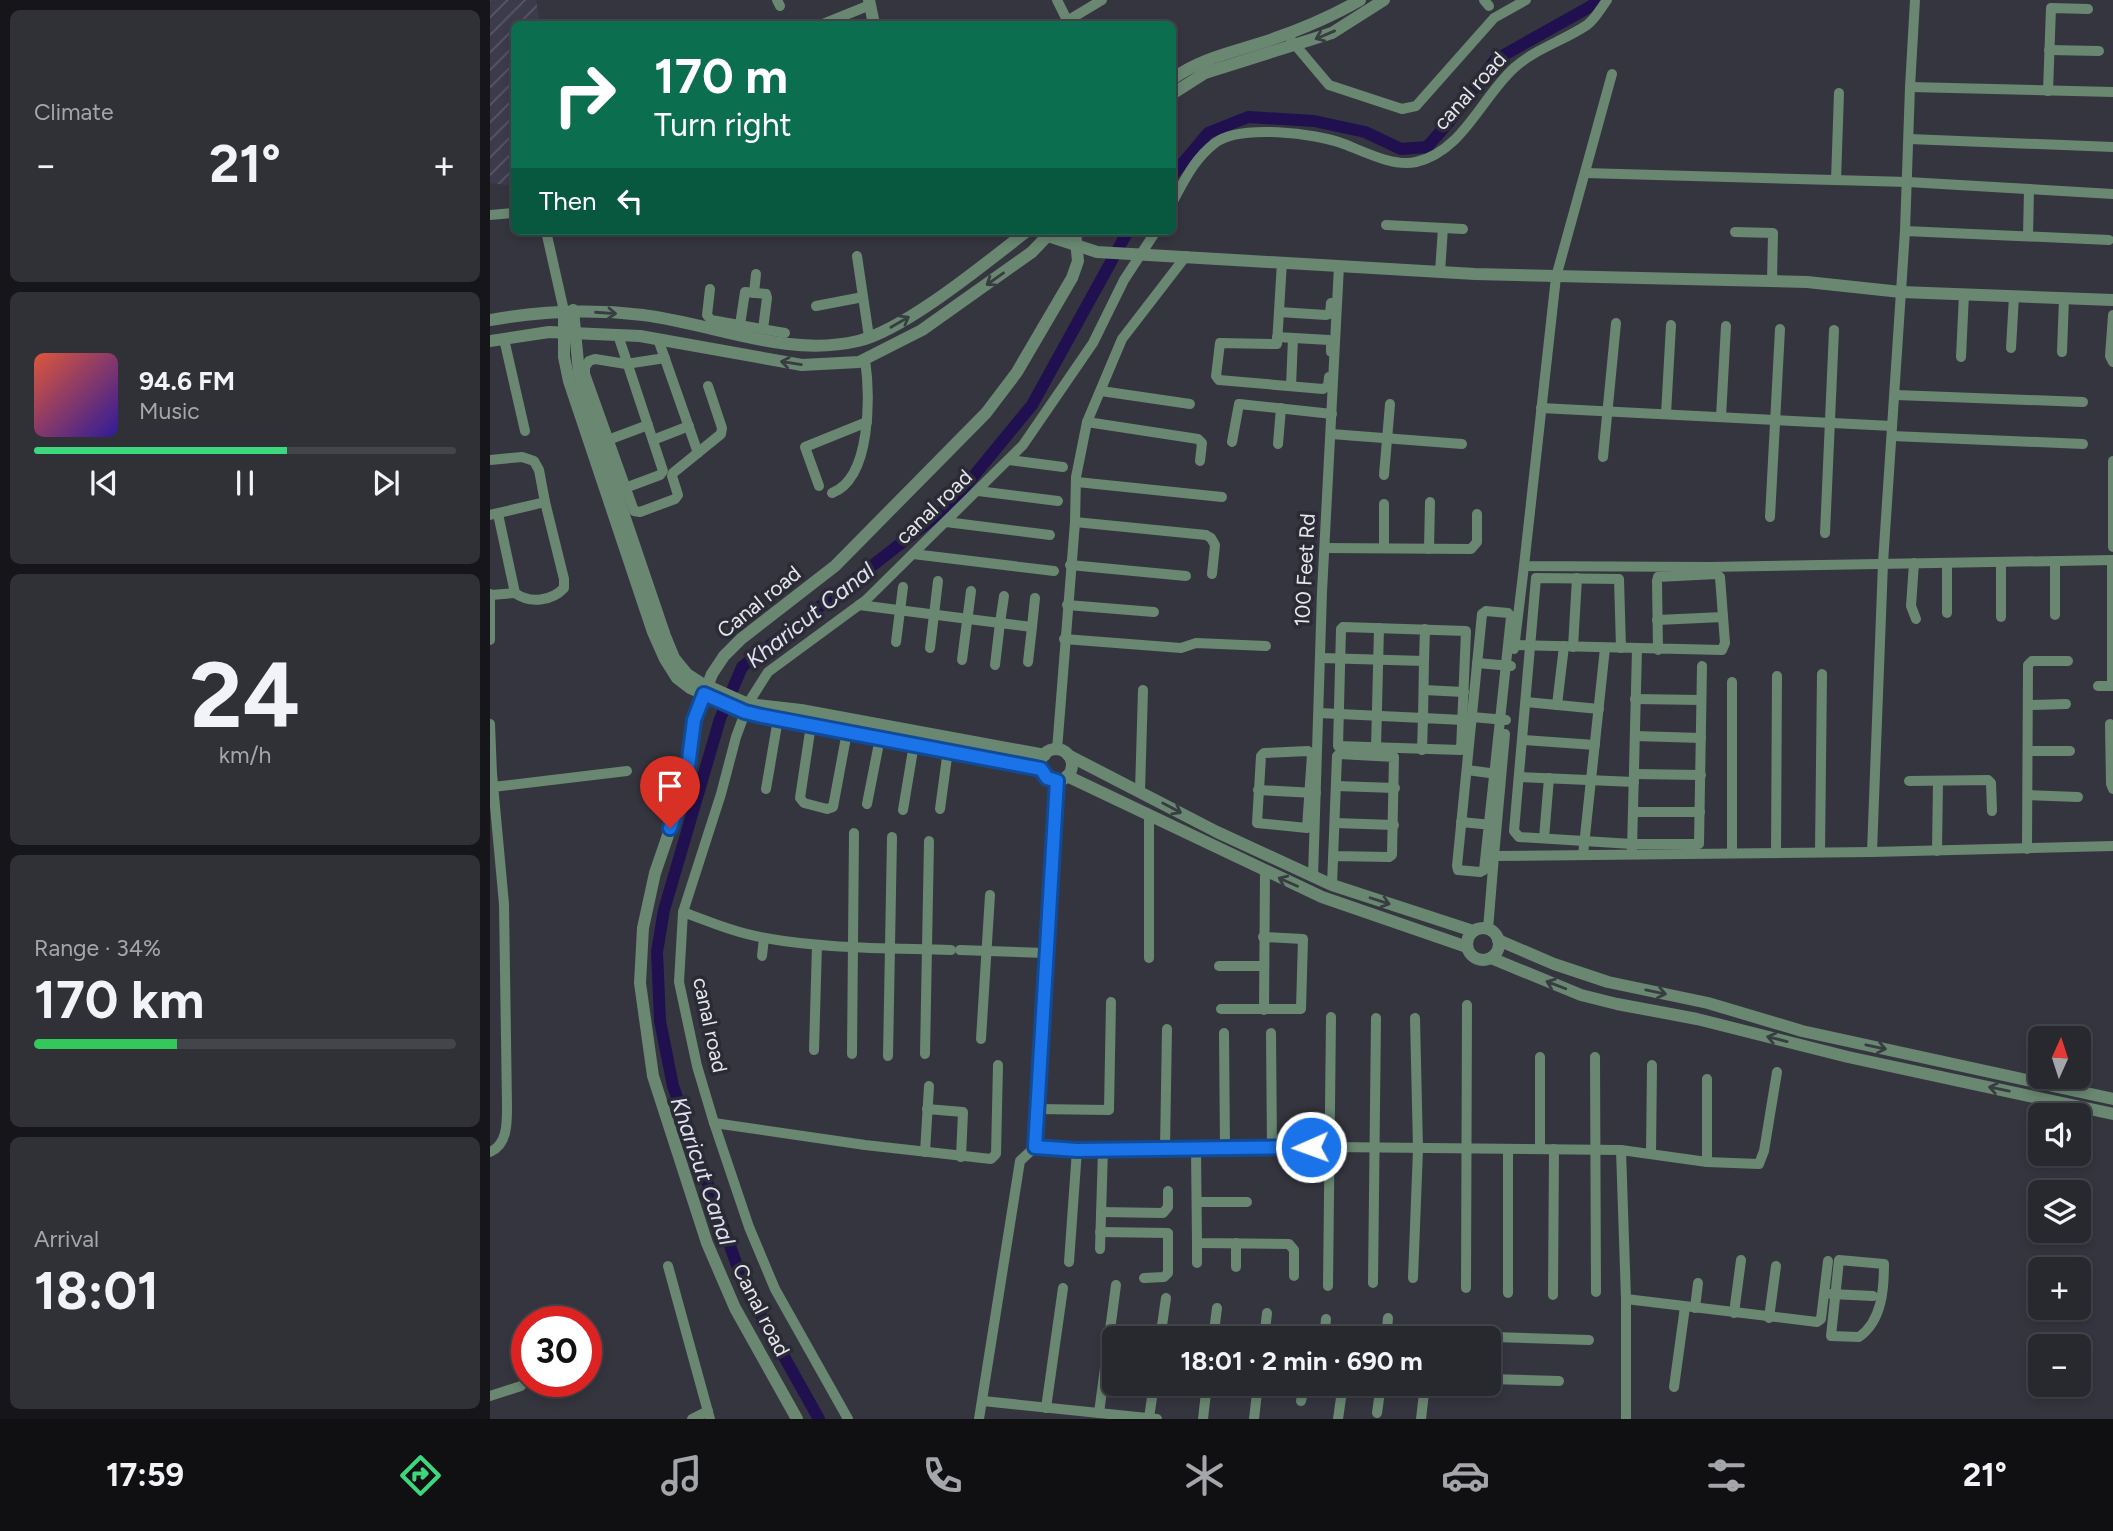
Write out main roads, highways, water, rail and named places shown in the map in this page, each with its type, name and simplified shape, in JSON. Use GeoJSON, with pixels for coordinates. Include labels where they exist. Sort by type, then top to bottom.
{"type":"FeatureCollection","features":[{"type":"Feature","properties":{"kind":"waterway","name":"Kharicut Canal"},"geometry":{"type":"LineString","coordinates":[[1176,171],[1208,133],[1248,117],[1314,121],[1365,132],[1401,149],[1427,147],[1495,60],[1593,5],[1595,0]]}},
{"type":"Feature","properties":{"kind":"waterway","name":"Kharicut Canal"},"geometry":{"type":"LineString","coordinates":[[819,1419],[744,1285],[673,1086],[660,1021],[657,952],[664,910],[720,719],[742,667],[949,506],[1032,405],[1126,235]]}}]}
